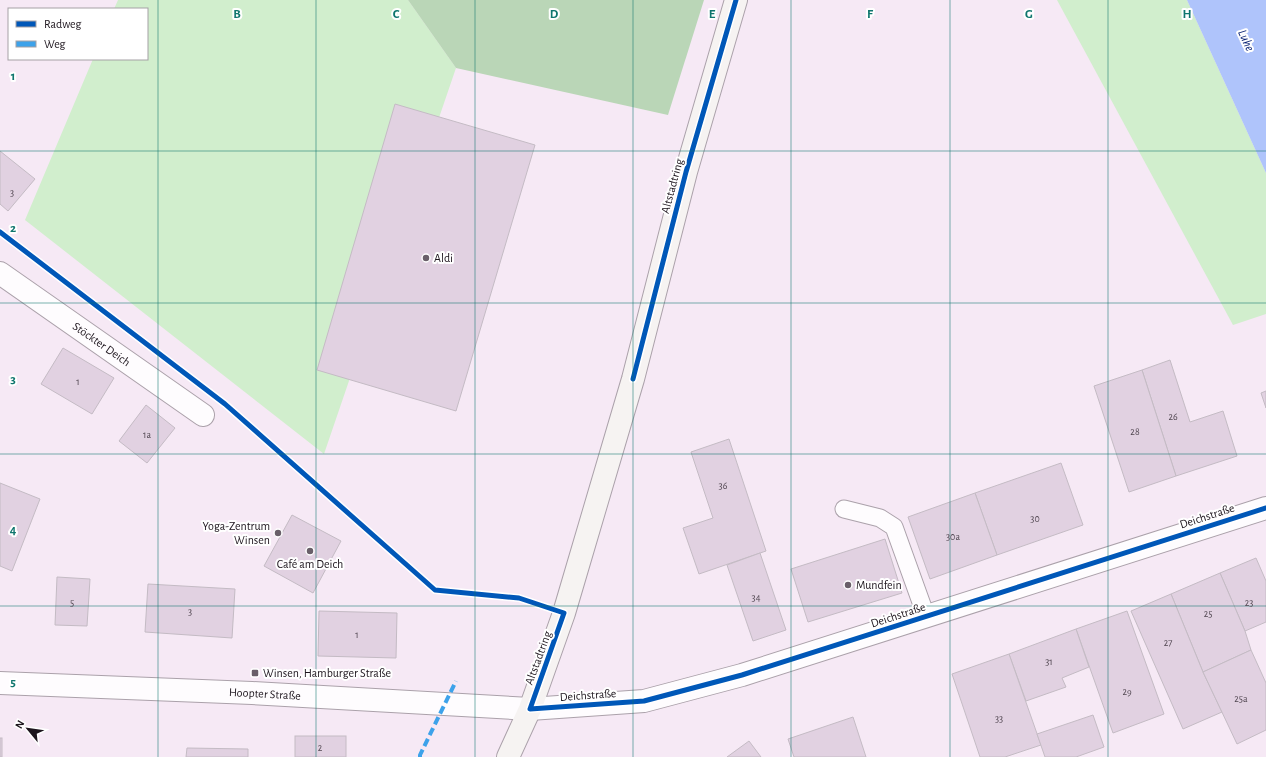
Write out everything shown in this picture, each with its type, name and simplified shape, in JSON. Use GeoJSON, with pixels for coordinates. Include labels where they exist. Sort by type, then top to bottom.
{"type":"FeatureCollection","features":[{"type":"Feature","properties":{"kind":"main road","name":"Altstadtring"},"geometry":{"type":"LineString","coordinates":[[508,757],[530,709],[564,613],[631,386],[684,178],[736,0]]}},
{"type":"Feature","properties":{"kind":"street","name":"Stöckter Deich"},"geometry":{"type":"LineString","coordinates":[[0,273],[203,415]]}},
{"type":"Feature","properties":{"kind":"street","name":"Deichstraße"},"geometry":{"type":"LineString","coordinates":[[530,709],[644,701],[742,675],[1266,508]]}},
{"type":"Feature","properties":{"kind":"street","name":"Hoopter Straße"},"geometry":{"type":"LineString","coordinates":[[0,683],[252,693],[530,709]]}},
{"type":"Feature","properties":{"kind":"lane"},"geometry":{"type":"LineString","coordinates":[[844,509],[880,518],[894,527],[926,616]]}},
{"type":"Feature","properties":{"kind":"green space"},"geometry":{"type":"Polygon","coordinates":[[[118,0],[408,0],[456,68],[324,454],[25,220],[93,60],[148,60],[148,8],[114,8],[118,0]]]}},
{"type":"Feature","properties":{"kind":"green space"},"geometry":{"type":"Polygon","coordinates":[[[408,0],[704,0],[668,115],[456,68],[408,0]]]}},
{"type":"Feature","properties":{"kind":"green space"},"geometry":{"type":"Polygon","coordinates":[[[1057,0],[1187,0],[1266,173],[1266,314],[1233,325],[1057,0]]]}},
{"type":"Feature","properties":{"kind":"water","name":"Luhe"},"geometry":{"type":"Polygon","coordinates":[[[1187,0],[1266,0],[1266,173],[1187,0]]]}},
{"type":"Feature","properties":{"kind":"building","name":"Aldi"},"geometry":{"type":"Polygon","coordinates":[[[395,104],[535,145],[456,411],[317,370],[395,104]]]}},
{"type":"Feature","properties":{"kind":"building"},"geometry":{"type":"Polygon","coordinates":[[[0,151],[35,179],[8,211],[0,204],[0,151]]]}},
{"type":"Feature","properties":{"kind":"building"},"geometry":{"type":"Polygon","coordinates":[[[63,348],[114,378],[92,414],[41,384],[63,348]]]}},
{"type":"Feature","properties":{"kind":"building"},"geometry":{"type":"Polygon","coordinates":[[[1170,360],[1190,422],[1223,411],[1237,456],[1176,476],[1142,370],[1170,360]]]}},
{"type":"Feature","properties":{"kind":"building"},"geometry":{"type":"Polygon","coordinates":[[[1142,370],[1176,476],[1129,492],[1094,386],[1142,370]]]}},
{"type":"Feature","properties":{"kind":"building"},"geometry":{"type":"Polygon","coordinates":[[[1266,391],[1266,408],[1261,393],[1266,391]]]}},
{"type":"Feature","properties":{"kind":"building"},"geometry":{"type":"Polygon","coordinates":[[[146,405],[175,428],[147,463],[119,441],[146,405]]]}},
{"type":"Feature","properties":{"kind":"building"},"geometry":{"type":"Polygon","coordinates":[[[729,439],[766,551],[699,574],[683,528],[713,518],[691,452],[729,439]]]}},
{"type":"Feature","properties":{"kind":"building"},"geometry":{"type":"Polygon","coordinates":[[[1061,463],[1083,525],[997,555],[975,493],[1061,463]]]}},
{"type":"Feature","properties":{"kind":"building"},"geometry":{"type":"Polygon","coordinates":[[[0,483],[40,499],[12,571],[0,566],[0,483]]]}},
{"type":"Feature","properties":{"kind":"building"},"geometry":{"type":"Polygon","coordinates":[[[975,493],[997,555],[930,579],[908,517],[975,493]]]}},
{"type":"Feature","properties":{"kind":"building"},"geometry":{"type":"Polygon","coordinates":[[[292,515],[341,541],[313,593],[264,566],[292,515]]]}},
{"type":"Feature","properties":{"kind":"building"},"geometry":{"type":"Polygon","coordinates":[[[885,539],[902,593],[808,622],[791,569],[885,539]]]}},
{"type":"Feature","properties":{"kind":"building"},"geometry":{"type":"Polygon","coordinates":[[[760,553],[786,630],[753,641],[727,565],[760,553]]]}},
{"type":"Feature","properties":{"kind":"building"},"geometry":{"type":"Polygon","coordinates":[[[1256,558],[1266,581],[1266,622],[1245,631],[1220,573],[1256,558]]]}},
{"type":"Feature","properties":{"kind":"building"},"geometry":{"type":"Polygon","coordinates":[[[1220,573],[1245,631],[1251,650],[1203,672],[1171,594],[1220,573]]]}},
{"type":"Feature","properties":{"kind":"building"},"geometry":{"type":"Polygon","coordinates":[[[57,577],[90,579],[87,626],[55,625],[57,577]]]}},
{"type":"Feature","properties":{"kind":"building"},"geometry":{"type":"Polygon","coordinates":[[[148,584],[235,589],[232,638],[145,632],[148,584]]]}},
{"type":"Feature","properties":{"kind":"building"},"geometry":{"type":"Polygon","coordinates":[[[1171,594],[1203,672],[1222,712],[1183,729],[1131,611],[1171,594]]]}},
{"type":"Feature","properties":{"kind":"building"},"geometry":{"type":"Polygon","coordinates":[[[319,611],[397,613],[396,658],[318,656],[319,611]]]}},
{"type":"Feature","properties":{"kind":"building"},"geometry":{"type":"Polygon","coordinates":[[[1127,611],[1164,714],[1113,733],[1076,629],[1127,611]]]}},
{"type":"Feature","properties":{"kind":"building"},"geometry":{"type":"Polygon","coordinates":[[[1076,629],[1089,667],[1062,678],[1066,687],[1026,701],[1009,654],[1076,629]]]}},
{"type":"Feature","properties":{"kind":"building"},"geometry":{"type":"Polygon","coordinates":[[[1251,650],[1266,683],[1266,730],[1237,744],[1203,672],[1251,650]]]}},
{"type":"Feature","properties":{"kind":"building"},"geometry":{"type":"Polygon","coordinates":[[[1009,654],[1041,745],[1005,757],[980,757],[952,674],[1009,654]]]}},
{"type":"Feature","properties":{"kind":"building"},"geometry":{"type":"Polygon","coordinates":[[[1093,715],[1104,747],[1076,757],[1045,757],[1037,734],[1093,715]]]}},
{"type":"Feature","properties":{"kind":"building"},"geometry":{"type":"Polygon","coordinates":[[[853,717],[866,757],[794,757],[788,739],[853,717]]]}},
{"type":"Feature","properties":{"kind":"building"},"geometry":{"type":"Polygon","coordinates":[[[295,736],[346,736],[346,757],[295,757],[295,736]]]}},
{"type":"Feature","properties":{"kind":"building"},"geometry":{"type":"Polygon","coordinates":[[[0,738],[2,738],[2,757],[0,757],[0,738]]]}},
{"type":"Feature","properties":{"kind":"building"},"geometry":{"type":"Polygon","coordinates":[[[749,741],[761,757],[727,757],[749,741]]]}},
{"type":"Feature","properties":{"kind":"building"},"geometry":{"type":"Polygon","coordinates":[[[187,748],[248,749],[248,757],[186,757],[187,748]]]}},
{"type":"Feature","properties":{"kind":"marked path"},"geometry":{"type":"LineString","coordinates":[[420,757],[456,681]]}},
{"type":"Feature","properties":{"kind":"cycle path"},"geometry":{"type":"LineString","coordinates":[[633,379],[686,172],[736,0]]}},
{"type":"Feature","properties":{"kind":"cycle path"},"geometry":{"type":"LineString","coordinates":[[0,232],[225,404],[435,590],[519,598],[564,613],[530,709],[644,701],[742,675],[1266,508]]}},
{"type":"Feature","properties":{"kind":"place","name":"Aldi"},"geometry":{"type":"Point","coordinates":[426,258]}},
{"type":"Feature","properties":{"kind":"place","name":"Yoga-Zentrum Winsen"},"geometry":{"type":"Point","coordinates":[278,533]}},
{"type":"Feature","properties":{"kind":"place","name":"Café am Deich"},"geometry":{"type":"Point","coordinates":[310,551]}},
{"type":"Feature","properties":{"kind":"place","name":"Mundfein"},"geometry":{"type":"Point","coordinates":[848,585]}},
{"type":"Feature","properties":{"kind":"place","name":"Winsen, Hamburger Straße"},"geometry":{"type":"Point","coordinates":[255,673]}}]}
